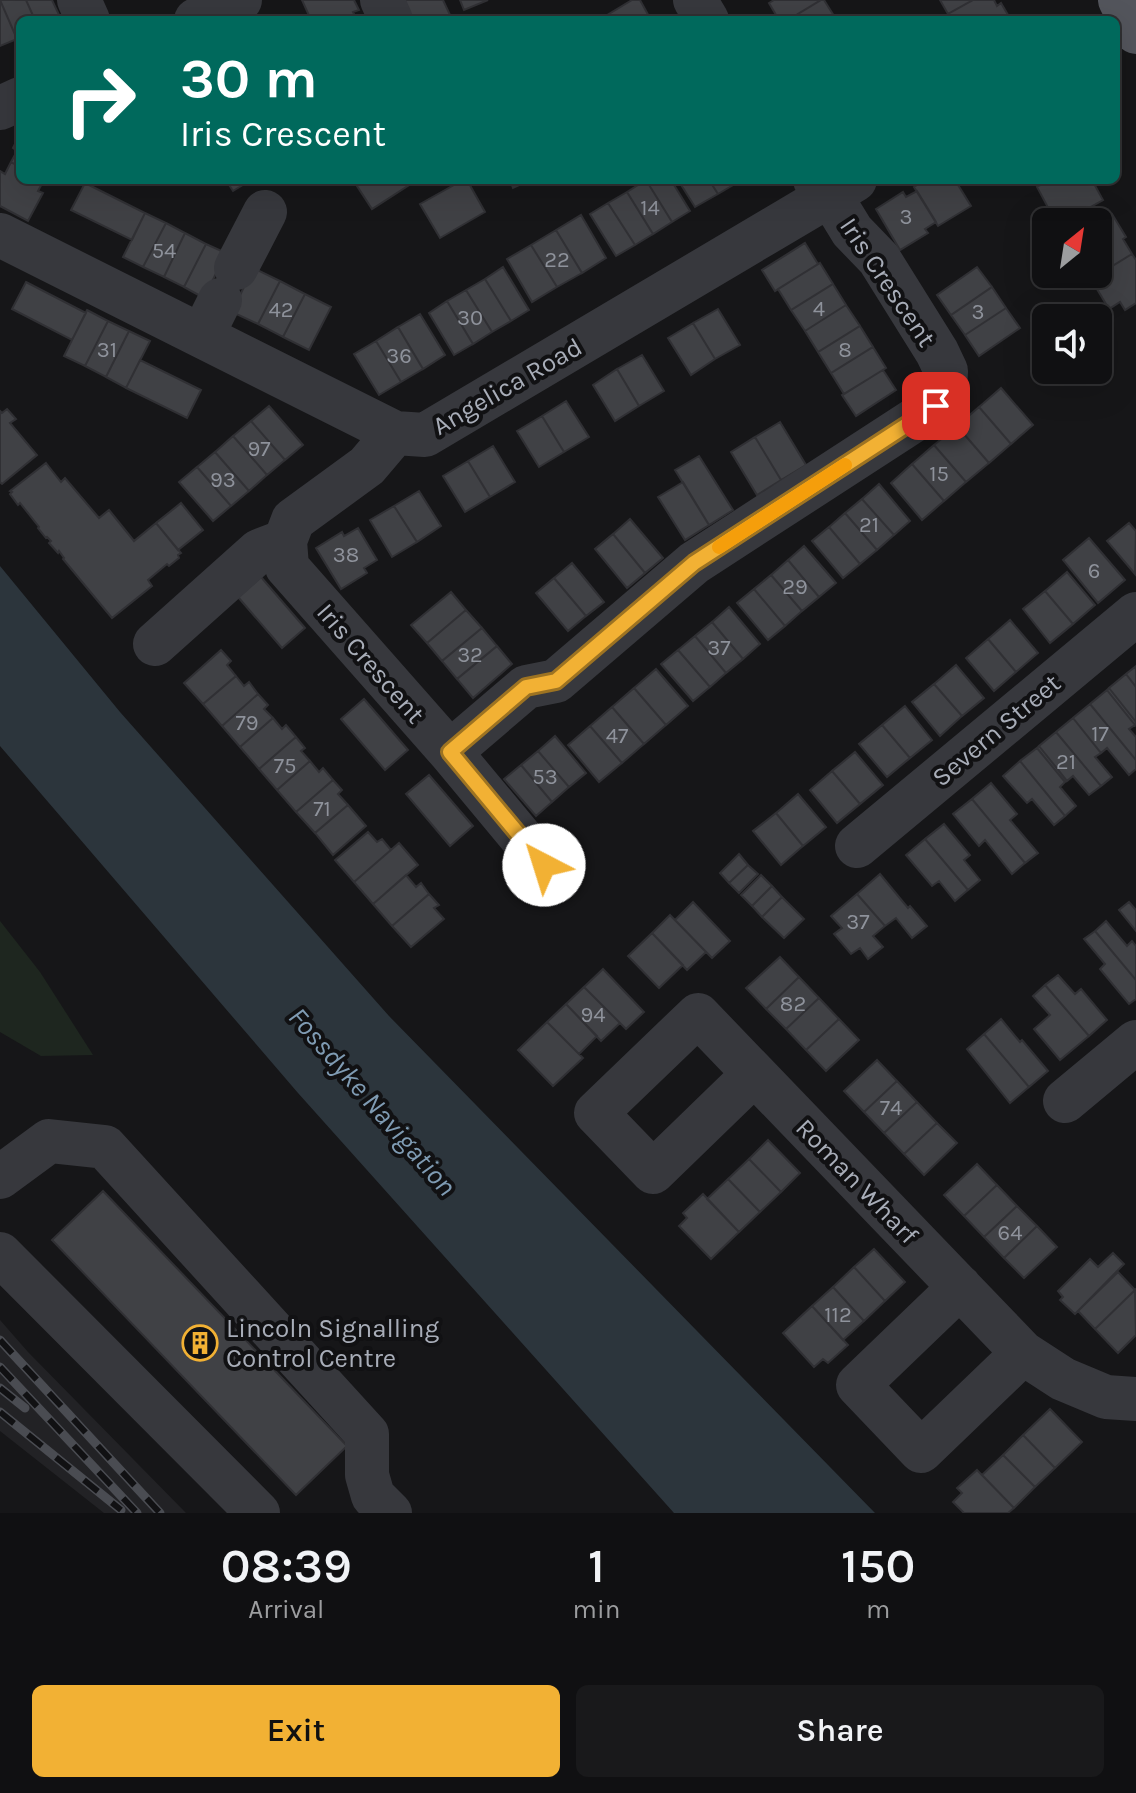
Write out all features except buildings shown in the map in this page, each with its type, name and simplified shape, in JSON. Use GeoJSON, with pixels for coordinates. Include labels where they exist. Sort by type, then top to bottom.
{"type":"FeatureCollection","features":[{"type":"Feature","properties":{"kind":"street"},"geometry":{"type":"LineString","coordinates":[[205,16],[240,0]]}},
{"type":"Feature","properties":{"kind":"street","name":"Angelica Road"},"geometry":{"type":"LineString","coordinates":[[0,235],[219,302],[395,433],[425,435],[833,185]]}},
{"type":"Feature","properties":{"kind":"street","name":"Iris Crescent"},"geometry":{"type":"LineString","coordinates":[[285,541],[287,567],[450,752],[526,687],[556,681],[694,563],[936,406],[945,390],[946,371],[879,259],[852,231],[833,185]]}},
{"type":"Feature","properties":{"kind":"street"},"geometry":{"type":"LineString","coordinates":[[219,302],[265,212]]}},
{"type":"Feature","properties":{"kind":"street"},"geometry":{"type":"LineString","coordinates":[[155,644],[259,551],[285,541],[293,520],[367,466],[395,433]]}},
{"type":"Feature","properties":{"kind":"street","name":"Severn Street"},"geometry":{"type":"LineString","coordinates":[[857,846],[1136,614]]}},
{"type":"Feature","properties":{"kind":"street"},"geometry":{"type":"LineString","coordinates":[[450,752],[544,865]]}},
{"type":"Feature","properties":{"kind":"street"},"geometry":{"type":"LineString","coordinates":[[1065,1101],[1136,1042]]}},
{"type":"Feature","properties":{"kind":"street","name":"Roman Wharf"},"geometry":{"type":"LineString","coordinates":[[754,1074],[1023,1353],[1063,1379],[1106,1397],[1136,1399]]}},
{"type":"Feature","properties":{"kind":"street"},"geometry":{"type":"LineString","coordinates":[[0,1177],[49,1141],[105,1147],[367,1434],[367,1475],[373,1496],[390,1513]]}},
{"type":"Feature","properties":{"kind":"street"},"geometry":{"type":"LineString","coordinates":[[0,1254],[258,1513]]}},
{"type":"Feature","properties":{"kind":"street"},"geometry":{"type":"LineString","coordinates":[[960,1287],[858,1385],[921,1451],[1023,1353]]}},
{"type":"Feature","properties":{"kind":"shaded area"},"geometry":{"type":"Polygon","coordinates":[[[0,921],[40,972],[93,1055],[41,1056],[0,1032],[0,921]]]}},
{"type":"Feature","properties":{"kind":"shaded area"},"geometry":{"type":"Polygon","coordinates":[[[0,1320],[186,1513],[104,1513],[0,1431],[0,1320]]]}},
{"type":"Feature","properties":{"kind":"water","name":"Fossdyke Navigation"},"geometry":{"type":"Polygon","coordinates":[[[0,566],[120,712],[389,1016],[875,1513],[674,1513],[298,1093],[0,746],[0,566]]]}},
{"type":"Feature","properties":{"kind":"railway"},"geometry":{"type":"LineString","coordinates":[[0,1340],[160,1513]]}},
{"type":"Feature","properties":{"kind":"railway"},"geometry":{"type":"LineString","coordinates":[[0,1367],[137,1513]]}},
{"type":"Feature","properties":{"kind":"railway"},"geometry":{"type":"LineString","coordinates":[[0,1388],[25,1408]]}},
{"type":"Feature","properties":{"kind":"railway"},"geometry":{"type":"LineString","coordinates":[[0,1412],[121,1510]]}},
{"type":"Feature","properties":{"kind":"slow traffic"},"geometry":{"type":"LineString","coordinates":[[719,547],[845,465]]}},
{"type":"Feature","properties":{"kind":"place","name":"Lincoln Signalling Control Centre"},"geometry":{"type":"Point","coordinates":[200,1343]}},
{"type":"Feature","properties":{"kind":"route"},"geometry":{"type":"LineString","coordinates":[[544,865],[450,752],[526,687],[556,681],[694,563],[936,406]]}}]}
